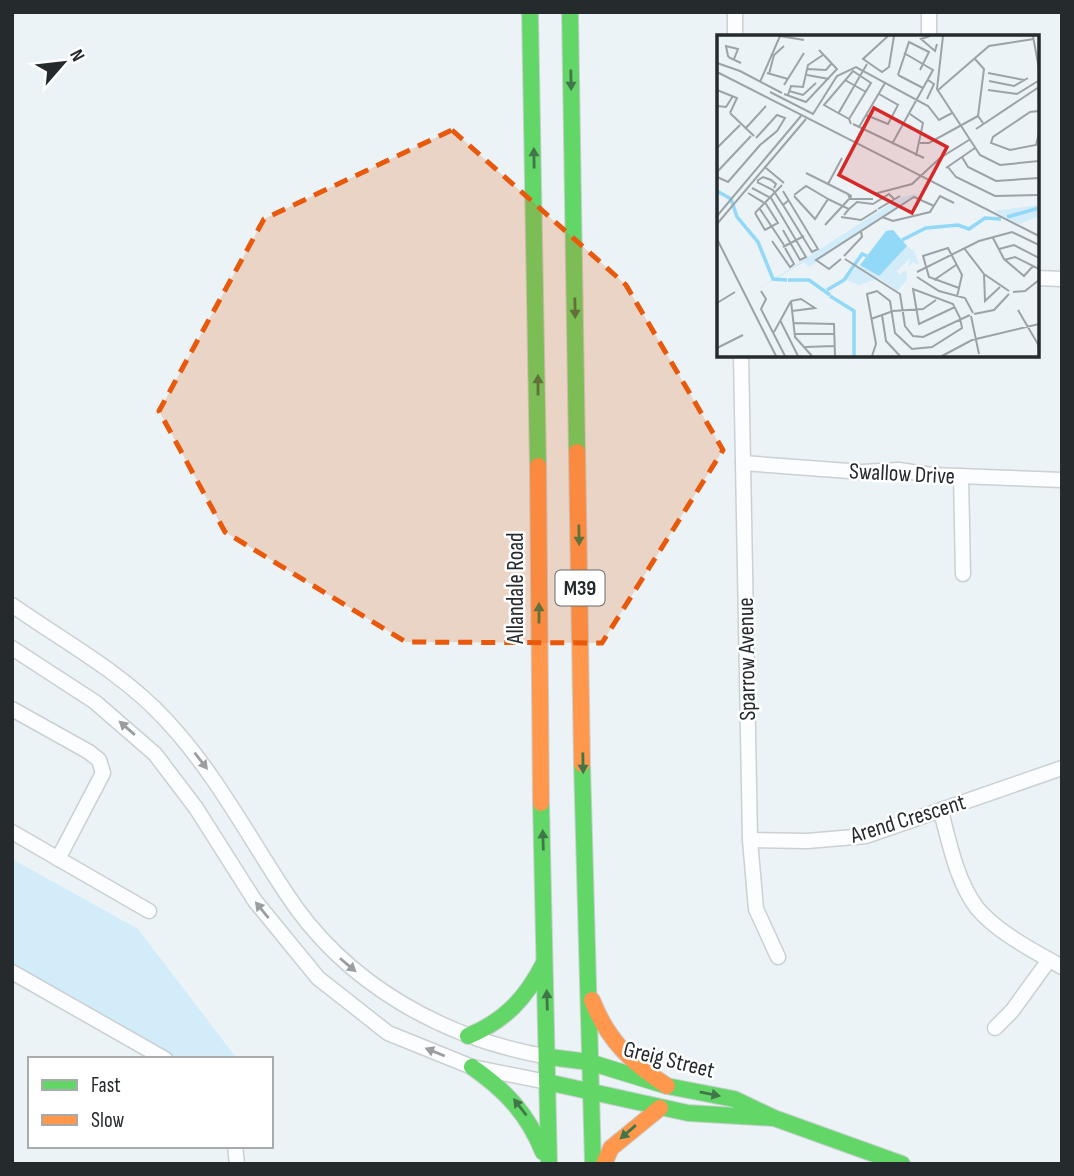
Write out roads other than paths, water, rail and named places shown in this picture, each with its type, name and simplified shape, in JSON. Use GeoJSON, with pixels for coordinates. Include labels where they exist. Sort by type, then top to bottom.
{"type":"FeatureCollection","features":[{"type":"Feature","properties":{"kind":"main road"},"geometry":{"type":"LineString","coordinates":[[517,12],[532,79]]}},
{"type":"Feature","properties":{"kind":"main road","name":"Allandale Road"},"geometry":{"type":"LineString","coordinates":[[530,12],[549,1057],[548,1164]]}},
{"type":"Feature","properties":{"kind":"main road","name":"M39"},"geometry":{"type":"LineString","coordinates":[[570,12],[586,985],[593,1164]]}},
{"type":"Feature","properties":{"kind":"main road"},"geometry":{"type":"LineString","coordinates":[[468,1036],[510,1015],[534,985],[546,958]]}},
{"type":"Feature","properties":{"kind":"main road"},"geometry":{"type":"LineString","coordinates":[[586,985],[604,1032],[625,1058],[667,1086]]}},
{"type":"Feature","properties":{"kind":"main road","name":"Greig Street"},"geometry":{"type":"LineString","coordinates":[[549,1057],[589,1062],[667,1086],[734,1099],[774,1118],[902,1164]]}},
{"type":"Feature","properties":{"kind":"main road"},"geometry":{"type":"LineString","coordinates":[[472,1067],[507,1092],[523,1108],[536,1130],[548,1164]]}},
{"type":"Feature","properties":{"kind":"main road","name":"Greig Street"},"geometry":{"type":"LineString","coordinates":[[547,1082],[660,1108],[734,1120],[774,1118]]}},
{"type":"Feature","properties":{"kind":"main road"},"geometry":{"type":"LineString","coordinates":[[604,1164],[611,1148],[660,1108]]}},
{"type":"Feature","properties":{"kind":"street"},"geometry":{"type":"LineString","coordinates":[[735,12],[735,35]]}},
{"type":"Feature","properties":{"kind":"street"},"geometry":{"type":"LineString","coordinates":[[929,12],[929,35]]}},
{"type":"Feature","properties":{"kind":"street"},"geometry":{"type":"LineString","coordinates":[[1039,278],[1062,279]]}},
{"type":"Feature","properties":{"kind":"street","name":"Sparrow Avenue"},"geometry":{"type":"LineString","coordinates":[[741,357],[750,840],[756,909],[778,957]]}},
{"type":"Feature","properties":{"kind":"street","name":"Swallow Drive"},"geometry":{"type":"LineString","coordinates":[[743,463],[1062,480]]}},
{"type":"Feature","properties":{"kind":"street"},"geometry":{"type":"LineString","coordinates":[[961,476],[963,574]]}},
{"type":"Feature","properties":{"kind":"street"},"geometry":{"type":"LineString","coordinates":[[12,605],[114,675],[164,718],[211,774],[312,929],[340,958],[375,987],[409,1008],[468,1036],[549,1057]]}},
{"type":"Feature","properties":{"kind":"street"},"geometry":{"type":"LineString","coordinates":[[12,648],[95,702],[155,754],[196,808],[255,901],[318,978],[388,1033],[472,1067],[547,1082]]}},
{"type":"Feature","properties":{"kind":"street"},"geometry":{"type":"LineString","coordinates":[[12,709],[89,752],[99,760],[103,773],[58,859]]}},
{"type":"Feature","properties":{"kind":"street","name":"Arend Crescent"},"geometry":{"type":"LineString","coordinates":[[750,840],[844,840],[941,811],[1062,768]]}},
{"type":"Feature","properties":{"kind":"street"},"geometry":{"type":"LineString","coordinates":[[941,811],[965,889],[976,907],[999,929],[1055,964],[995,1028]]}},
{"type":"Feature","properties":{"kind":"street"},"geometry":{"type":"LineString","coordinates":[[12,832],[149,911]]}},
{"type":"Feature","properties":{"kind":"street"},"geometry":{"type":"LineString","coordinates":[[12,972],[161,1057]]}}]}
